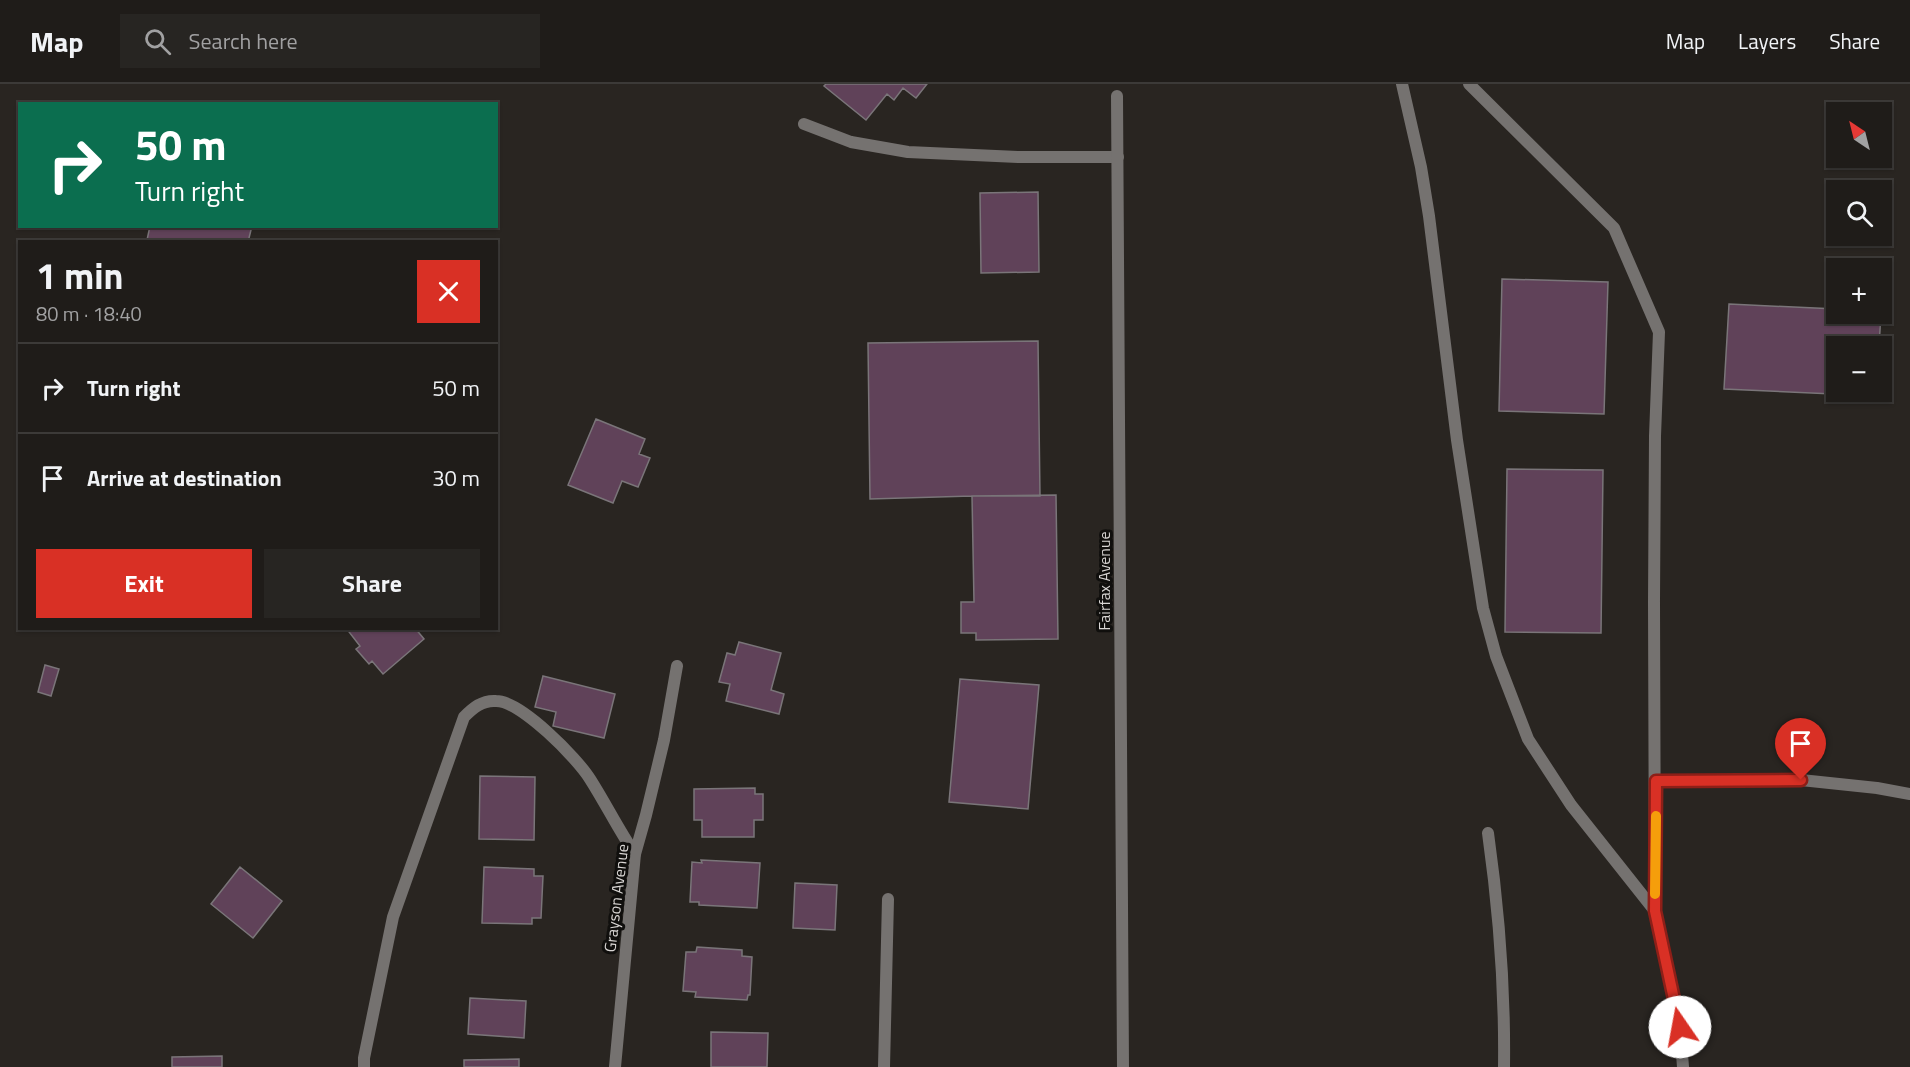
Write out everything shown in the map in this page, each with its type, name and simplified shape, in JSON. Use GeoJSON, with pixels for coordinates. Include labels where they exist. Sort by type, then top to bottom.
{"type":"FeatureCollection","features":[{"type":"Feature","properties":{"kind":"street"},"geometry":{"type":"LineString","coordinates":[[1402,84],[1421,167],[1457,440],[1483,608],[1496,656],[1528,739],[1570,805],[1655,911]]}},
{"type":"Feature","properties":{"kind":"street"},"geometry":{"type":"LineString","coordinates":[[1469,84],[1614,228],[1659,332],[1654,555],[1655,911],[1680,1027],[1683,1067]]}},
{"type":"Feature","properties":{"kind":"street","name":"Fairfax Avenue"},"geometry":{"type":"LineString","coordinates":[[1117,96],[1123,1067]]}},
{"type":"Feature","properties":{"kind":"street"},"geometry":{"type":"LineString","coordinates":[[804,124],[851,142],[908,152],[1118,157]]}},
{"type":"Feature","properties":{"kind":"street","name":"Grayson Avenue"},"geometry":{"type":"LineString","coordinates":[[615,1067],[635,854],[664,740],[677,666]]}},
{"type":"Feature","properties":{"kind":"street"},"geometry":{"type":"LineString","coordinates":[[364,1067],[393,917],[464,717],[476,705],[496,700],[515,707],[560,742],[589,778],[611,818],[635,854]]}},
{"type":"Feature","properties":{"kind":"street"},"geometry":{"type":"LineString","coordinates":[[1656,781],[1801,780],[1910,794]]}},
{"type":"Feature","properties":{"kind":"street"},"geometry":{"type":"LineString","coordinates":[[1488,833],[1500,936],[1504,1067]]}},
{"type":"Feature","properties":{"kind":"street"},"geometry":{"type":"LineString","coordinates":[[884,1067],[888,899]]}},
{"type":"Feature","properties":{"kind":"building"},"geometry":{"type":"Polygon","coordinates":[[[826,84],[927,84],[916,98],[903,88],[894,100],[887,94],[866,120],[824,86],[826,84]]]}},
{"type":"Feature","properties":{"kind":"building"},"geometry":{"type":"Polygon","coordinates":[[[1038,192],[1039,272],[981,273],[980,193],[1038,192]]]}},
{"type":"Feature","properties":{"kind":"building"},"geometry":{"type":"Polygon","coordinates":[[[150,228],[252,228],[248,240],[147,240],[150,228]]]}},
{"type":"Feature","properties":{"kind":"building"},"geometry":{"type":"Polygon","coordinates":[[[1502,279],[1608,282],[1604,414],[1499,411],[1502,279]]]}},
{"type":"Feature","properties":{"kind":"building"},"geometry":{"type":"Polygon","coordinates":[[[1729,304],[1826,309],[1826,324],[1880,324],[1880,336],[1826,336],[1826,394],[1724,389],[1729,304]]]}},
{"type":"Feature","properties":{"kind":"building"},"geometry":{"type":"Polygon","coordinates":[[[1038,341],[1040,496],[870,499],[868,343],[1038,341]]]}},
{"type":"Feature","properties":{"kind":"building"},"geometry":{"type":"Polygon","coordinates":[[[596,419],[645,439],[639,454],[650,458],[638,487],[622,481],[613,503],[568,485],[596,419]]]}},
{"type":"Feature","properties":{"kind":"building"},"geometry":{"type":"Polygon","coordinates":[[[1507,469],[1603,470],[1601,633],[1505,632],[1507,469]]]}},
{"type":"Feature","properties":{"kind":"building"},"geometry":{"type":"Polygon","coordinates":[[[1056,495],[1058,639],[976,640],[976,633],[961,633],[961,602],[974,602],[972,496],[1056,495]]]}},
{"type":"Feature","properties":{"kind":"building"},"geometry":{"type":"Polygon","coordinates":[[[348,630],[417,630],[424,639],[383,674],[372,661],[369,664],[356,649],[360,646],[348,630]]]}},
{"type":"Feature","properties":{"kind":"building"},"geometry":{"type":"Polygon","coordinates":[[[739,642],[781,653],[771,690],[784,694],[779,714],[726,701],[730,684],[719,682],[727,653],[735,655],[739,642]]]}},
{"type":"Feature","properties":{"kind":"building"},"geometry":{"type":"Polygon","coordinates":[[[45,665],[59,669],[51,696],[38,692],[45,665]]]}},
{"type":"Feature","properties":{"kind":"building"},"geometry":{"type":"Polygon","coordinates":[[[543,676],[615,694],[604,738],[553,726],[556,712],[535,707],[543,676]]]}},
{"type":"Feature","properties":{"kind":"building"},"geometry":{"type":"Polygon","coordinates":[[[960,679],[1039,685],[1028,809],[949,802],[960,679]]]}},
{"type":"Feature","properties":{"kind":"building"},"geometry":{"type":"Polygon","coordinates":[[[480,776],[535,777],[534,840],[479,839],[480,776]]]}},
{"type":"Feature","properties":{"kind":"building"},"geometry":{"type":"Polygon","coordinates":[[[755,788],[755,794],[763,794],[763,820],[754,820],[754,837],[702,837],[702,820],[694,820],[694,789],[755,788]]]}},
{"type":"Feature","properties":{"kind":"building"},"geometry":{"type":"Polygon","coordinates":[[[701,860],[760,863],[757,908],[699,905],[699,902],[690,902],[692,862],[702,863],[701,860]]]}},
{"type":"Feature","properties":{"kind":"building"},"geometry":{"type":"Polygon","coordinates":[[[240,867],[282,901],[253,938],[211,904],[240,867]]]}},
{"type":"Feature","properties":{"kind":"building"},"geometry":{"type":"Polygon","coordinates":[[[484,867],[534,869],[534,876],[543,876],[541,918],[532,918],[532,924],[482,923],[484,867]]]}},
{"type":"Feature","properties":{"kind":"building"},"geometry":{"type":"Polygon","coordinates":[[[795,883],[837,885],[835,930],[793,928],[795,883]]]}},
{"type":"Feature","properties":{"kind":"building"},"geometry":{"type":"Polygon","coordinates":[[[697,947],[742,950],[742,956],[752,957],[750,995],[747,1000],[695,997],[696,992],[683,991],[686,952],[696,952],[697,947]]]}},
{"type":"Feature","properties":{"kind":"building"},"geometry":{"type":"Polygon","coordinates":[[[470,998],[526,1001],[524,1038],[468,1034],[470,998]]]}},
{"type":"Feature","properties":{"kind":"building"},"geometry":{"type":"Polygon","coordinates":[[[711,1032],[768,1033],[767,1067],[711,1067],[711,1032]]]}},
{"type":"Feature","properties":{"kind":"building"},"geometry":{"type":"Polygon","coordinates":[[[222,1056],[222,1067],[172,1067],[172,1057],[222,1056]]]}},
{"type":"Feature","properties":{"kind":"building"},"geometry":{"type":"Polygon","coordinates":[[[519,1059],[519,1067],[464,1067],[464,1060],[519,1059]]]}},
{"type":"Feature","properties":{"kind":"slow traffic"},"geometry":{"type":"LineString","coordinates":[[1655,894],[1656,816]]}},
{"type":"Feature","properties":{"kind":"route"},"geometry":{"type":"LineString","coordinates":[[1680,1027],[1655,911],[1656,781],[1801,780]]}}]}
